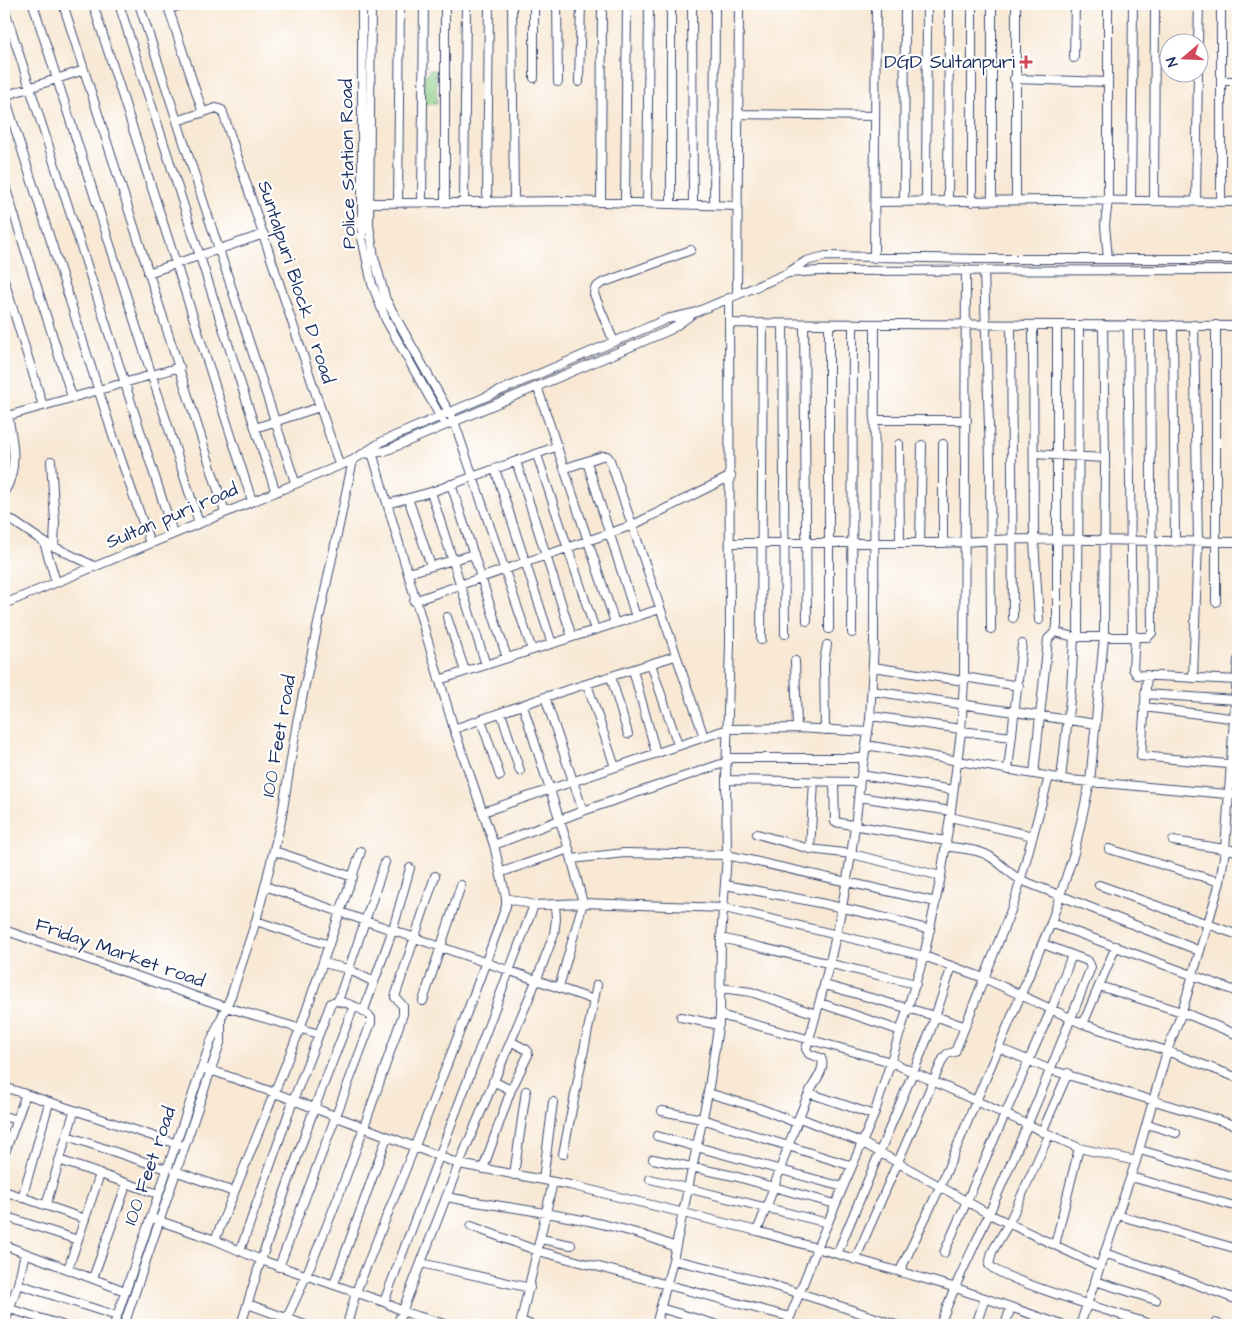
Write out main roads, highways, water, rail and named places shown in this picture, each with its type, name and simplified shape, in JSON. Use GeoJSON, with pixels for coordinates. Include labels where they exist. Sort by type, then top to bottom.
{"type":"FeatureCollection","features":[{"type":"Feature","properties":{"kind":"place","name":"DGD Sultanpuri"},"geometry":{"type":"Point","coordinates":[1026,62]}}]}
